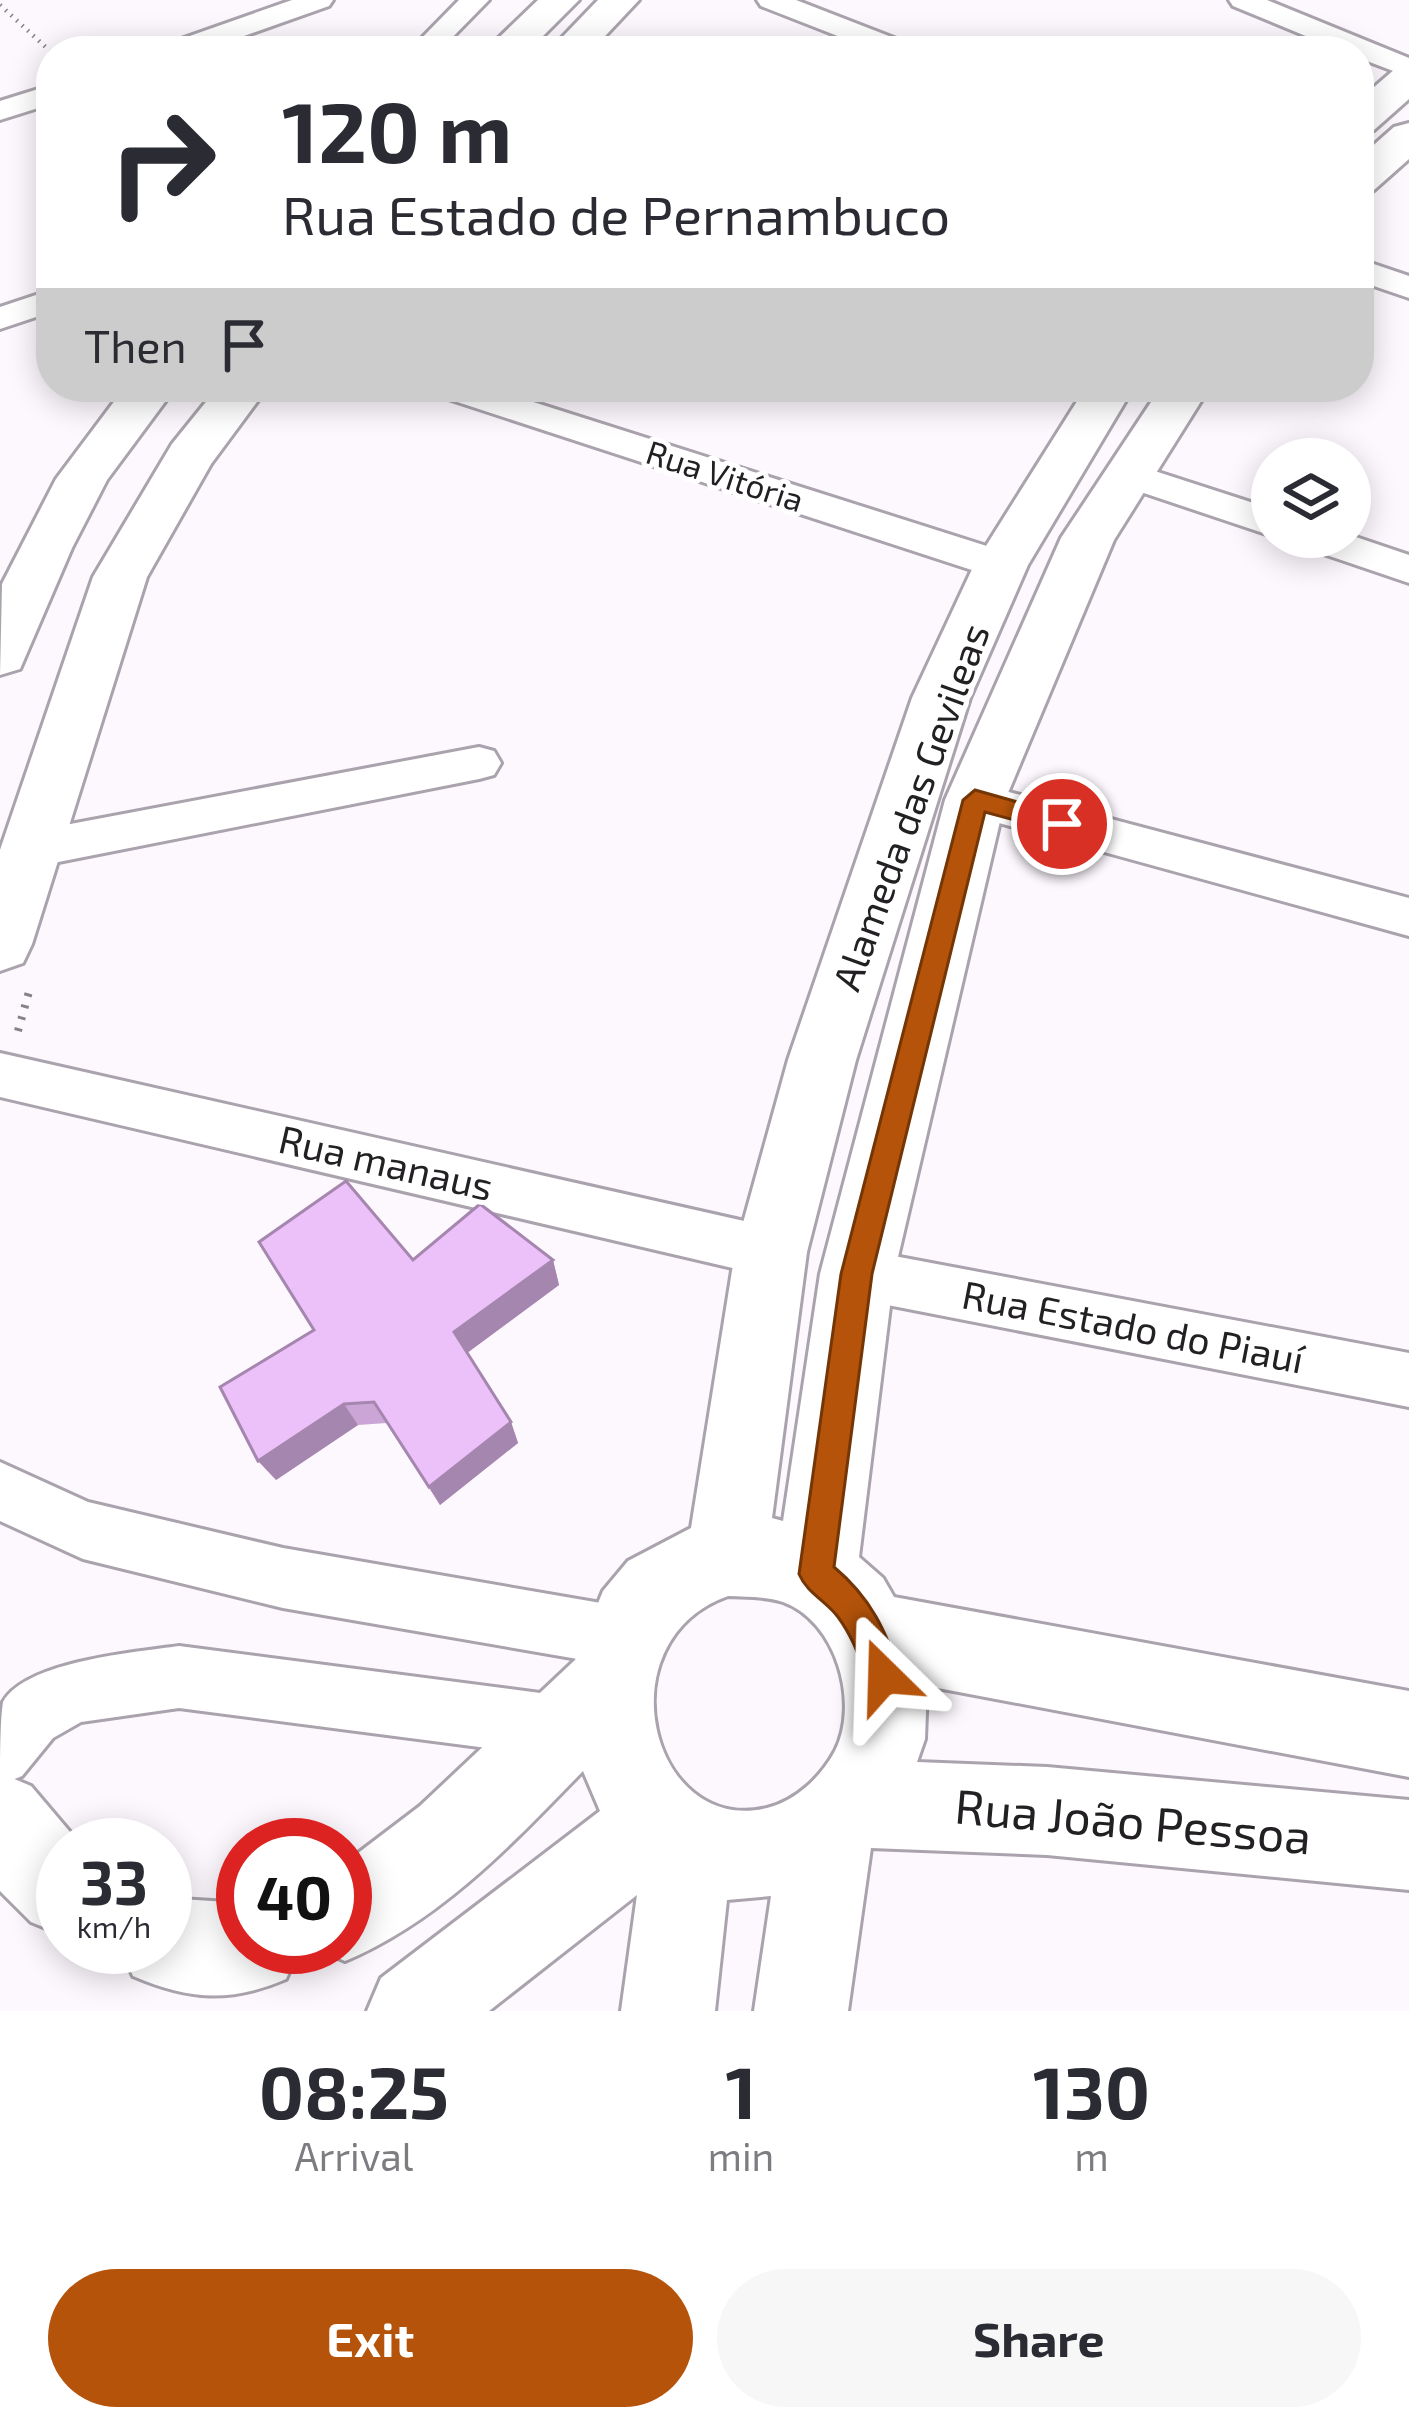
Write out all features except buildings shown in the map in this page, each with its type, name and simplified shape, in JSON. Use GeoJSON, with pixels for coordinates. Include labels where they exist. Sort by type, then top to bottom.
{"type":"FeatureCollection","features":[{"type":"Feature","properties":{"kind":"street"},"geometry":{"type":"LineString","coordinates":[[217,36],[320,0]]}},
{"type":"Feature","properties":{"kind":"street"},"geometry":{"type":"LineString","coordinates":[[438,36],[475,0]]}},
{"type":"Feature","properties":{"kind":"street"},"geometry":{"type":"LineString","coordinates":[[522,36],[560,0]]}},
{"type":"Feature","properties":{"kind":"street"},"geometry":{"type":"LineString","coordinates":[[584,36],[620,0]]}},
{"type":"Feature","properties":{"kind":"street"},"geometry":{"type":"LineString","coordinates":[[771,0],[863,36]]}},
{"type":"Feature","properties":{"kind":"street"},"geometry":{"type":"LineString","coordinates":[[1243,0],[1331,36]]}},
{"type":"Feature","properties":{"kind":"street"},"geometry":{"type":"LineString","coordinates":[[1374,54],[1409,68]]}},
{"type":"Feature","properties":{"kind":"street"},"geometry":{"type":"LineString","coordinates":[[1374,108],[1409,78]]}},
{"type":"Feature","properties":{"kind":"street"},"geometry":{"type":"LineString","coordinates":[[0,111],[36,99]]}},
{"type":"Feature","properties":{"kind":"street"},"geometry":{"type":"LineString","coordinates":[[1374,168],[1409,136]]}},
{"type":"Feature","properties":{"kind":"street"},"geometry":{"type":"LineString","coordinates":[[1374,275],[1409,288]]}},
{"type":"Feature","properties":{"kind":"street"},"geometry":{"type":"LineString","coordinates":[[0,319],[36,306]]}},
{"type":"Feature","properties":{"kind":"street"},"geometry":{"type":"LineString","coordinates":[[0,655],[62,515],[130,402]]}},
{"type":"Feature","properties":{"kind":"street"},"geometry":{"type":"LineString","coordinates":[[0,944],[120,577],[190,456],[232,402]]}},
{"type":"Feature","properties":{"kind":"street","name":"Rua Vitória"},"geometry":{"type":"LineString","coordinates":[[495,402],[1001,565]]}},
{"type":"Feature","properties":{"kind":"street","name":"Alameda das Gevileas"},"geometry":{"type":"LineString","coordinates":[[728,1555],[748,1381],[771,1252],[822,1060],[941,698],[1001,565],[1101,402]]}},
{"type":"Feature","properties":{"kind":"street","name":"Alameda das Gevileas"},"geometry":{"type":"LineString","coordinates":[[801,2011],[841,1819],[878,1763],[886,1720],[884,1676],[843,1604],[856,1274],[975,800],[1058,599],[1127,474],[1176,402]]}},
{"type":"Feature","properties":{"kind":"street"},"geometry":{"type":"LineString","coordinates":[[1127,474],[1251,516]]}},
{"type":"Feature","properties":{"kind":"street"},"geometry":{"type":"LineString","coordinates":[[1371,556],[1409,569]]}},
{"type":"Feature","properties":{"kind":"street"},"geometry":{"type":"LineString","coordinates":[[28,850],[479,763]]}},
{"type":"Feature","properties":{"kind":"street"},"geometry":{"type":"LineString","coordinates":[[975,800],[1409,917]]}},
{"type":"Feature","properties":{"kind":"street","name":"Rua manaus"},"geometry":{"type":"LineString","coordinates":[[0,1075],[771,1252]]}},
{"type":"Feature","properties":{"kind":"street","name":"Rua Estado do Piauí"},"geometry":{"type":"LineString","coordinates":[[856,1274],[1409,1380]]}},
{"type":"Feature","properties":{"kind":"street"},"geometry":{"type":"LineString","coordinates":[[0,1491],[83,1530],[283,1578],[600,1682]]}},
{"type":"Feature","properties":{"kind":"street"},"geometry":{"type":"LineString","coordinates":[[372,1899],[453,1835],[600,1682],[650,1597],[686,1570],[728,1555],[773,1557],[843,1604],[1409,1734]]}},
{"type":"Feature","properties":{"kind":"street"},"geometry":{"type":"LineString","coordinates":[[0,1754],[31,1716],[73,1692],[178,1677],[600,1682]]}},
{"type":"Feature","properties":{"kind":"street"},"geometry":{"type":"LineString","coordinates":[[600,1682],[628,1780],[673,1832],[734,1858],[781,1855],[841,1819]]}},
{"type":"Feature","properties":{"kind":"street","name":"Rua João Pessoa"},"geometry":{"type":"LineString","coordinates":[[841,1819],[1047,1811],[1409,1845]]}},
{"type":"Feature","properties":{"kind":"street"},"geometry":{"type":"LineString","coordinates":[[0,1817],[36,1864]]}},
{"type":"Feature","properties":{"kind":"street"},"geometry":{"type":"LineString","coordinates":[[414,2011],[673,1832]]}},
{"type":"Feature","properties":{"kind":"street"},"geometry":{"type":"LineString","coordinates":[[668,2011],[673,1832]]}},
{"type":"Feature","properties":{"kind":"path"},"geometry":{"type":"LineString","coordinates":[[0,5],[36,38]]}},
{"type":"Feature","properties":{"kind":"route"},"geometry":{"type":"LineString","coordinates":[[884,1676],[870,1634],[847,1600],[816,1574],[856,1274],[975,800],[1062,824]]}}]}
